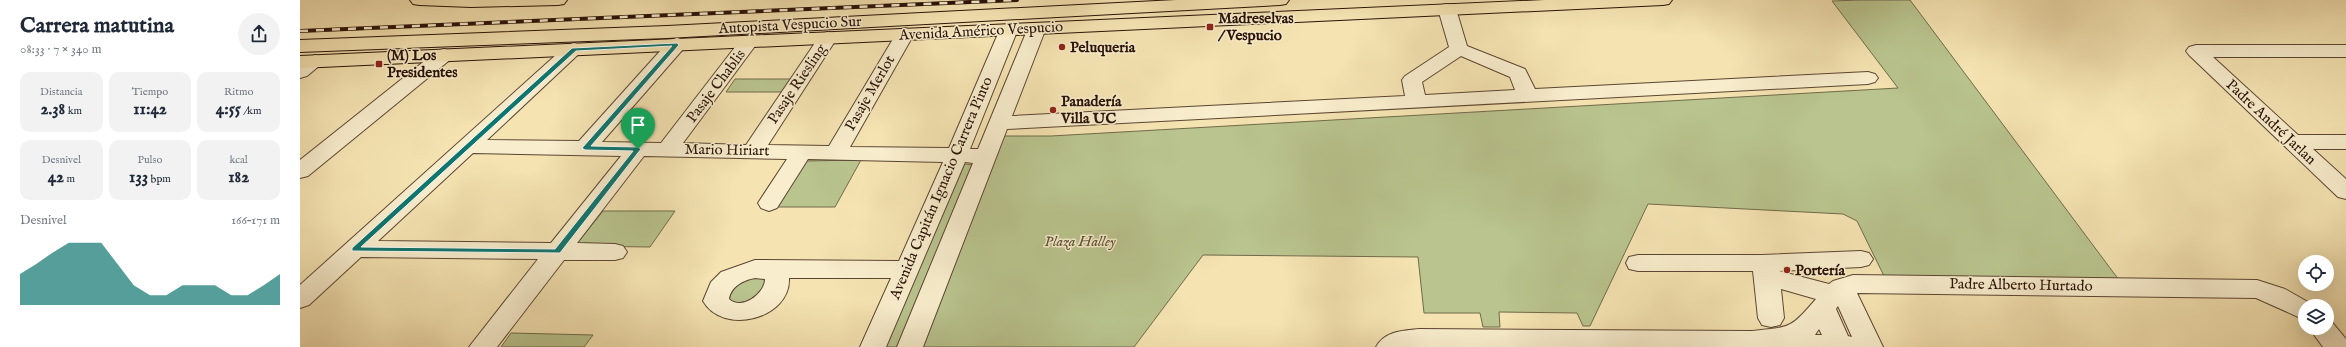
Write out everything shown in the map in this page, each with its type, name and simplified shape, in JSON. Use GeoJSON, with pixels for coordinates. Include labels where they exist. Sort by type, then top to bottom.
{"type":"FeatureCollection","features":[{"type":"Feature","properties":{"kind":"main road"},"geometry":{"type":"LineString","coordinates":[[419,0],[471,2],[558,0]]}},
{"type":"Feature","properties":{"kind":"main road","name":"Autopista Vespucio Sur"},"geometry":{"type":"LineString","coordinates":[[300,46],[659,32],[1280,0]]}},
{"type":"Feature","properties":{"kind":"main road","name":"Avenida Américo Vespucio"},"geometry":{"type":"LineString","coordinates":[[305,65],[444,55],[1663,0]]}},
{"type":"Feature","properties":{"kind":"street"},"geometry":{"type":"LineString","coordinates":[[1447,9],[1459,49]]}},
{"type":"Feature","properties":{"kind":"street","name":"Avenida Capitán Ignacio Carrera Pinto"},"geometry":{"type":"LineString","coordinates":[[910,347],[1037,28]]}},
{"type":"Feature","properties":{"kind":"street","name":"Avenida Capitán Ignacio Carrera Pinto"},"geometry":{"type":"LineString","coordinates":[[872,347],[908,270],[1009,29]]}},
{"type":"Feature","properties":{"kind":"street","name":"Pasaje Merlot"},"geometry":{"type":"LineString","coordinates":[[836,152],[905,34]]}},
{"type":"Feature","properties":{"kind":"street","name":"Pasaje Riesling"},"geometry":{"type":"LineString","coordinates":[[753,151],[828,38]]}},
{"type":"Feature","properties":{"kind":"street","name":"Pasaje Chablis"},"geometry":{"type":"LineString","coordinates":[[668,149],[749,42]]}},
{"type":"Feature","properties":{"kind":"street"},"geometry":{"type":"LineString","coordinates":[[585,148],[677,44]]}},
{"type":"Feature","properties":{"kind":"street"},"geometry":{"type":"LineString","coordinates":[[300,299],[574,49]]}},
{"type":"Feature","properties":{"kind":"street"},"geometry":{"type":"LineString","coordinates":[[1459,49],[1518,73],[1527,95]]}},
{"type":"Feature","properties":{"kind":"street"},"geometry":{"type":"LineString","coordinates":[[1416,100],[1412,80],[1459,49]]}},
{"type":"Feature","properties":{"kind":"street","name":"Padre André Jarlan"},"geometry":{"type":"LineString","coordinates":[[2346,51],[2196,51],[2346,192]]}},
{"type":"Feature","properties":{"kind":"street"},"geometry":{"type":"LineString","coordinates":[[300,171],[444,55]]}},
{"type":"Feature","properties":{"kind":"street"},"geometry":{"type":"LineString","coordinates":[[999,123],[1416,100],[1868,78]]}},
{"type":"Feature","properties":{"kind":"street"},"geometry":{"type":"LineString","coordinates":[[2292,142],[2346,142]]}},
{"type":"Feature","properties":{"kind":"street","name":"Mario Hiriart"},"geometry":{"type":"LineString","coordinates":[[468,146],[986,156]]}},
{"type":"Feature","properties":{"kind":"street"},"geometry":{"type":"LineString","coordinates":[[482,347],[638,149]]}},
{"type":"Feature","properties":{"kind":"street"},"geometry":{"type":"LineString","coordinates":[[769,203],[802,152]]}},
{"type":"Feature","properties":{"kind":"street"},"geometry":{"type":"LineString","coordinates":[[354,249],[615,252]]}},
{"type":"Feature","properties":{"kind":"street"},"geometry":{"type":"LineString","coordinates":[[1638,263],[1765,270],[1861,259]]}},
{"type":"Feature","properties":{"kind":"street"},"geometry":{"type":"LineString","coordinates":[[765,269],[908,270]]}},
{"type":"Feature","properties":{"kind":"street"},"geometry":{"type":"LineString","coordinates":[[1765,270],[1833,297],[1870,347]]}},
{"type":"Feature","properties":{"kind":"street"},"geometry":{"type":"LineString","coordinates":[[1765,270],[1771,318]]}},
{"type":"Feature","properties":{"kind":"street","name":"Padre Alberto Hurtado"},"geometry":{"type":"LineString","coordinates":[[1833,297],[1853,284],[1890,283],[2257,289],[2276,295],[2298,307]]}},
{"type":"Feature","properties":{"kind":"street"},"geometry":{"type":"LineString","coordinates":[[1752,341],[1788,337],[1805,329],[1833,297]]}},
{"type":"Feature","properties":{"kind":"street"},"geometry":{"type":"LineString","coordinates":[[1389,347],[1398,341],[1418,339],[1752,341],[1846,346],[1833,297]]}},
{"type":"Feature","properties":{"kind":"street"},"geometry":{"type":"LineString","coordinates":[[2328,335],[2338,347]]}},
{"type":"Feature","properties":{"kind":"green space","name":"Plaza Halley"},"geometry":{"type":"Polygon","coordinates":[[[1910,0],[2119,280],[1884,276],[1857,221],[1843,214],[1648,204],[1590,326],[1583,326],[1577,313],[1499,312],[1500,327],[1483,327],[1480,313],[1424,313],[1418,257],[1203,255],[1134,347],[923,347],[1004,136],[1051,136],[1898,88],[1832,1],[1910,0]]]}},
{"type":"Feature","properties":{"kind":"green space"},"geometry":{"type":"Polygon","coordinates":[[[735,79],[792,79],[783,92],[726,92],[735,79]]]}},
{"type":"Feature","properties":{"kind":"green space"},"geometry":{"type":"Polygon","coordinates":[[[861,160],[835,207],[778,207],[805,161],[861,160]]]}},
{"type":"Feature","properties":{"kind":"green space"},"geometry":{"type":"Polygon","coordinates":[[[966,164],[972,165],[973,169],[899,347],[882,347],[958,168],[966,164]]]}},
{"type":"Feature","properties":{"kind":"green space"},"geometry":{"type":"Polygon","coordinates":[[[603,211],[675,211],[650,247],[575,246],[603,211]]]}},
{"type":"Feature","properties":{"kind":"green space"},"geometry":{"type":"Polygon","coordinates":[[[740,277],[768,277],[760,299],[731,305],[724,292],[740,277]]]}},
{"type":"Feature","properties":{"kind":"green space"},"geometry":{"type":"Polygon","coordinates":[[[511,333],[593,335],[584,347],[501,347],[511,333]]]}},
{"type":"Feature","properties":{"kind":"railway"},"geometry":{"type":"LineString","coordinates":[[300,31],[1017,0]]}},
{"type":"Feature","properties":{"kind":"place","name":"Madreselvas / Vespucio"},"geometry":{"type":"Point","coordinates":[1210,27]}},
{"type":"Feature","properties":{"kind":"place","name":"Peluqueria"},"geometry":{"type":"Point","coordinates":[1062,47]}},
{"type":"Feature","properties":{"kind":"place","name":"(M) Los Presidentes"},"geometry":{"type":"Point","coordinates":[379,64]}},
{"type":"Feature","properties":{"kind":"place","name":"Panadería Villa UC"},"geometry":{"type":"Point","coordinates":[1053,110]}},
{"type":"Feature","properties":{"kind":"place","name":"Portería"},"geometry":{"type":"Point","coordinates":[1787,270]}},
{"type":"Feature","properties":{"kind":"route"},"geometry":{"type":"LineString","coordinates":[[677,44],[585,148],[638,149],[557,251],[354,249],[574,49],[677,44]]}}]}
